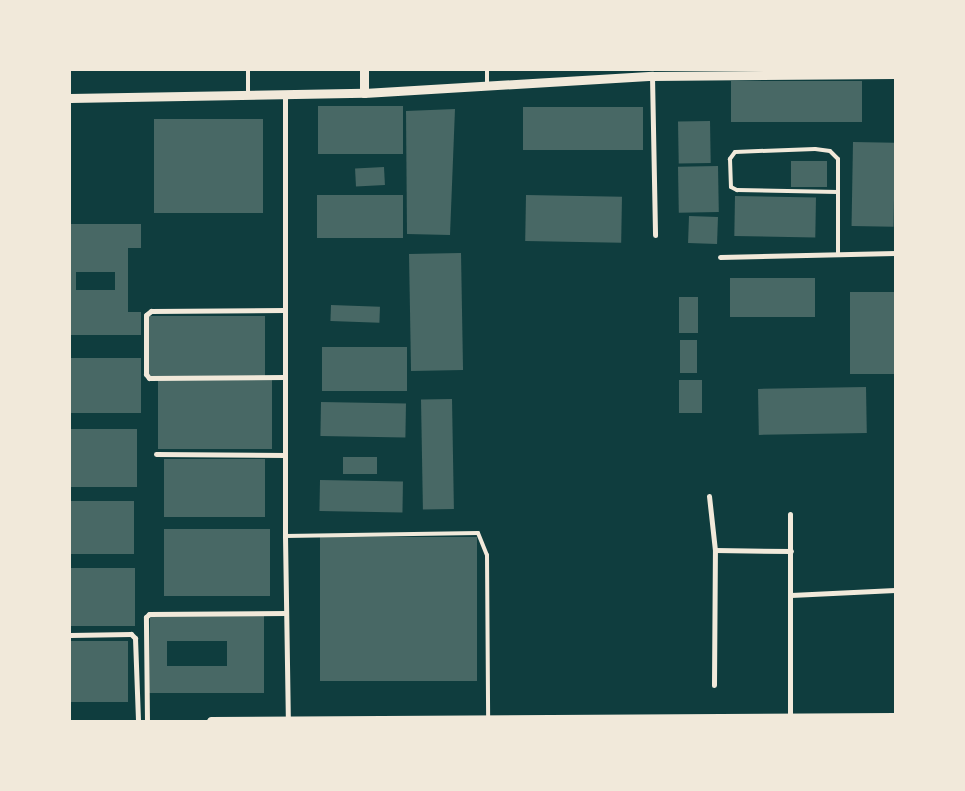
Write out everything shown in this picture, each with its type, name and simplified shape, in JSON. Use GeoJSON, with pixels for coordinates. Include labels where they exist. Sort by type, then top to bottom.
{"type":"FeatureCollection","features":[{"type":"Feature","properties":{"kind":"street"},"geometry":{"type":"LineString","coordinates":[[364,70],[364,93]]}},
{"type":"Feature","properties":{"kind":"street"},"geometry":{"type":"LineString","coordinates":[[70,98],[364,93],[487,86],[608,74],[652,76],[731,72],[867,72],[895,74]]}},
{"type":"Feature","properties":{"kind":"street"},"geometry":{"type":"LineString","coordinates":[[652,76],[655,235]]}},
{"type":"Feature","properties":{"kind":"street"},"geometry":{"type":"LineString","coordinates":[[285,94],[285,536],[288,720]]}},
{"type":"Feature","properties":{"kind":"street"},"geometry":{"type":"LineString","coordinates":[[720,257],[895,253]]}},
{"type":"Feature","properties":{"kind":"street"},"geometry":{"type":"LineString","coordinates":[[285,310],[151,311],[146,315],[146,374],[149,378],[285,377]]}},
{"type":"Feature","properties":{"kind":"street"},"geometry":{"type":"LineString","coordinates":[[156,454],[285,455]]}},
{"type":"Feature","properties":{"kind":"street"},"geometry":{"type":"LineString","coordinates":[[709,496],[714,550],[714,685]]}},
{"type":"Feature","properties":{"kind":"street"},"geometry":{"type":"LineString","coordinates":[[790,514],[790,719]]}},
{"type":"Feature","properties":{"kind":"street"},"geometry":{"type":"LineString","coordinates":[[714,550],[791,551]]}},
{"type":"Feature","properties":{"kind":"street"},"geometry":{"type":"LineString","coordinates":[[791,595],[895,590]]}},
{"type":"Feature","properties":{"kind":"street"},"geometry":{"type":"LineString","coordinates":[[147,721],[146,618],[149,614],[286,612]]}},
{"type":"Feature","properties":{"kind":"street"},"geometry":{"type":"LineString","coordinates":[[70,635],[131,634],[135,638],[138,721]]}},
{"type":"Feature","properties":{"kind":"street"},"geometry":{"type":"LineString","coordinates":[[211,721],[488,718],[712,720],[895,717]]}},
{"type":"Feature","properties":{"kind":"lane"},"geometry":{"type":"LineString","coordinates":[[248,70],[248,95]]}},
{"type":"Feature","properties":{"kind":"lane"},"geometry":{"type":"LineString","coordinates":[[486,70],[487,86]]}},
{"type":"Feature","properties":{"kind":"lane"},"geometry":{"type":"LineString","coordinates":[[838,192],[737,190],[731,187],[730,159],[735,152],[815,149],[830,152],[838,159],[838,192],[838,255]]}},
{"type":"Feature","properties":{"kind":"lane"},"geometry":{"type":"LineString","coordinates":[[285,536],[478,533],[487,555],[488,718]]}},
{"type":"Feature","properties":{"kind":"building"},"geometry":{"type":"Polygon","coordinates":[[[731,81],[862,81],[862,122],[731,122],[731,81]]]}},
{"type":"Feature","properties":{"kind":"building"},"geometry":{"type":"Polygon","coordinates":[[[318,106],[403,106],[403,154],[318,154],[318,106]]]}},
{"type":"Feature","properties":{"kind":"building"},"geometry":{"type":"Polygon","coordinates":[[[523,107],[643,107],[643,150],[523,150],[523,107]]]}},
{"type":"Feature","properties":{"kind":"building"},"geometry":{"type":"Polygon","coordinates":[[[455,109],[450,235],[407,234],[406,111],[455,109]]]}},
{"type":"Feature","properties":{"kind":"building"},"geometry":{"type":"Polygon","coordinates":[[[154,119],[263,119],[263,213],[154,213],[154,119]]]}},
{"type":"Feature","properties":{"kind":"building"},"geometry":{"type":"Polygon","coordinates":[[[710,121],[711,163],[679,164],[678,122],[710,121]]]}},
{"type":"Feature","properties":{"kind":"building"},"geometry":{"type":"Polygon","coordinates":[[[853,142],[895,143],[894,227],[852,226],[853,142]]]}},
{"type":"Feature","properties":{"kind":"building"},"geometry":{"type":"Polygon","coordinates":[[[791,161],[827,161],[827,187],[791,187],[791,161]]]}},
{"type":"Feature","properties":{"kind":"building"},"geometry":{"type":"Polygon","coordinates":[[[718,166],[719,212],[679,213],[678,167],[718,166]]]}},
{"type":"Feature","properties":{"kind":"building"},"geometry":{"type":"Polygon","coordinates":[[[384,167],[385,185],[356,186],[355,169],[384,167]]]}},
{"type":"Feature","properties":{"kind":"building"},"geometry":{"type":"Polygon","coordinates":[[[317,195],[403,195],[403,238],[317,238],[317,195]]]}},
{"type":"Feature","properties":{"kind":"building"},"geometry":{"type":"Polygon","coordinates":[[[526,195],[622,197],[621,243],[525,241],[526,195]]]}},
{"type":"Feature","properties":{"kind":"building"},"geometry":{"type":"Polygon","coordinates":[[[735,196],[816,197],[815,237],[734,236],[735,196]]]}},
{"type":"Feature","properties":{"kind":"building"},"geometry":{"type":"Polygon","coordinates":[[[689,216],[718,217],[717,244],[688,243],[689,216]]]}},
{"type":"Feature","properties":{"kind":"building"},"geometry":{"type":"Polygon","coordinates":[[[70,224],[141,224],[141,248],[128,248],[128,312],[141,312],[141,335],[70,335],[70,224]],[[76,272],[76,290],[115,290],[115,272],[76,272]]]}},
{"type":"Feature","properties":{"kind":"building"},"geometry":{"type":"Polygon","coordinates":[[[461,253],[463,370],[411,371],[409,254],[461,253]]]}},
{"type":"Feature","properties":{"kind":"building"},"geometry":{"type":"Polygon","coordinates":[[[730,278],[815,278],[815,317],[730,317],[730,278]]]}},
{"type":"Feature","properties":{"kind":"building"},"geometry":{"type":"Polygon","coordinates":[[[850,292],[894,292],[894,374],[850,374],[850,292]]]}},
{"type":"Feature","properties":{"kind":"building"},"geometry":{"type":"Polygon","coordinates":[[[679,297],[698,297],[698,333],[679,333],[679,297]]]}},
{"type":"Feature","properties":{"kind":"building"},"geometry":{"type":"Polygon","coordinates":[[[331,305],[380,307],[379,323],[330,321],[331,305]]]}},
{"type":"Feature","properties":{"kind":"building"},"geometry":{"type":"Polygon","coordinates":[[[148,316],[265,316],[265,376],[148,376],[148,316]]]}},
{"type":"Feature","properties":{"kind":"building"},"geometry":{"type":"Polygon","coordinates":[[[680,340],[697,340],[697,373],[680,373],[680,340]]]}},
{"type":"Feature","properties":{"kind":"building"},"geometry":{"type":"Polygon","coordinates":[[[322,347],[407,347],[407,391],[322,391],[322,347]]]}},
{"type":"Feature","properties":{"kind":"building"},"geometry":{"type":"Polygon","coordinates":[[[70,358],[141,358],[141,413],[70,413],[70,358]]]}},
{"type":"Feature","properties":{"kind":"building"},"geometry":{"type":"Polygon","coordinates":[[[158,380],[272,380],[272,449],[158,449],[158,380]]]}},
{"type":"Feature","properties":{"kind":"building"},"geometry":{"type":"Polygon","coordinates":[[[679,380],[702,380],[702,413],[679,413],[679,380]]]}},
{"type":"Feature","properties":{"kind":"building"},"geometry":{"type":"Polygon","coordinates":[[[866,387],[867,433],[759,435],[758,389],[866,387]]]}},
{"type":"Feature","properties":{"kind":"building"},"geometry":{"type":"Polygon","coordinates":[[[452,399],[454,509],[423,510],[421,400],[452,399]]]}},
{"type":"Feature","properties":{"kind":"building"},"geometry":{"type":"Polygon","coordinates":[[[321,402],[406,403],[405,437],[320,436],[321,402]]]}},
{"type":"Feature","properties":{"kind":"building"},"geometry":{"type":"Polygon","coordinates":[[[70,429],[137,429],[137,487],[70,487],[70,429]]]}},
{"type":"Feature","properties":{"kind":"building"},"geometry":{"type":"Polygon","coordinates":[[[343,457],[377,457],[377,474],[343,474],[343,457]]]}},
{"type":"Feature","properties":{"kind":"building"},"geometry":{"type":"Polygon","coordinates":[[[164,459],[265,459],[265,517],[164,517],[164,459]]]}},
{"type":"Feature","properties":{"kind":"building"},"geometry":{"type":"Polygon","coordinates":[[[320,480],[403,481],[402,512],[319,511],[320,480]]]}},
{"type":"Feature","properties":{"kind":"building"},"geometry":{"type":"Polygon","coordinates":[[[70,501],[134,501],[134,554],[70,554],[70,501]]]}},
{"type":"Feature","properties":{"kind":"building"},"geometry":{"type":"Polygon","coordinates":[[[164,529],[270,529],[270,596],[164,596],[164,529]]]}},
{"type":"Feature","properties":{"kind":"building"},"geometry":{"type":"Polygon","coordinates":[[[320,537],[477,537],[477,681],[320,681],[320,537]]]}},
{"type":"Feature","properties":{"kind":"building"},"geometry":{"type":"Polygon","coordinates":[[[70,568],[135,568],[135,626],[70,626],[70,568]]]}},
{"type":"Feature","properties":{"kind":"building"},"geometry":{"type":"Polygon","coordinates":[[[264,615],[264,693],[149,693],[150,616],[264,615]],[[167,641],[167,666],[227,666],[227,641],[167,641]]]}},
{"type":"Feature","properties":{"kind":"building"},"geometry":{"type":"Polygon","coordinates":[[[70,641],[128,641],[128,702],[70,702],[70,641]]]}}]}
